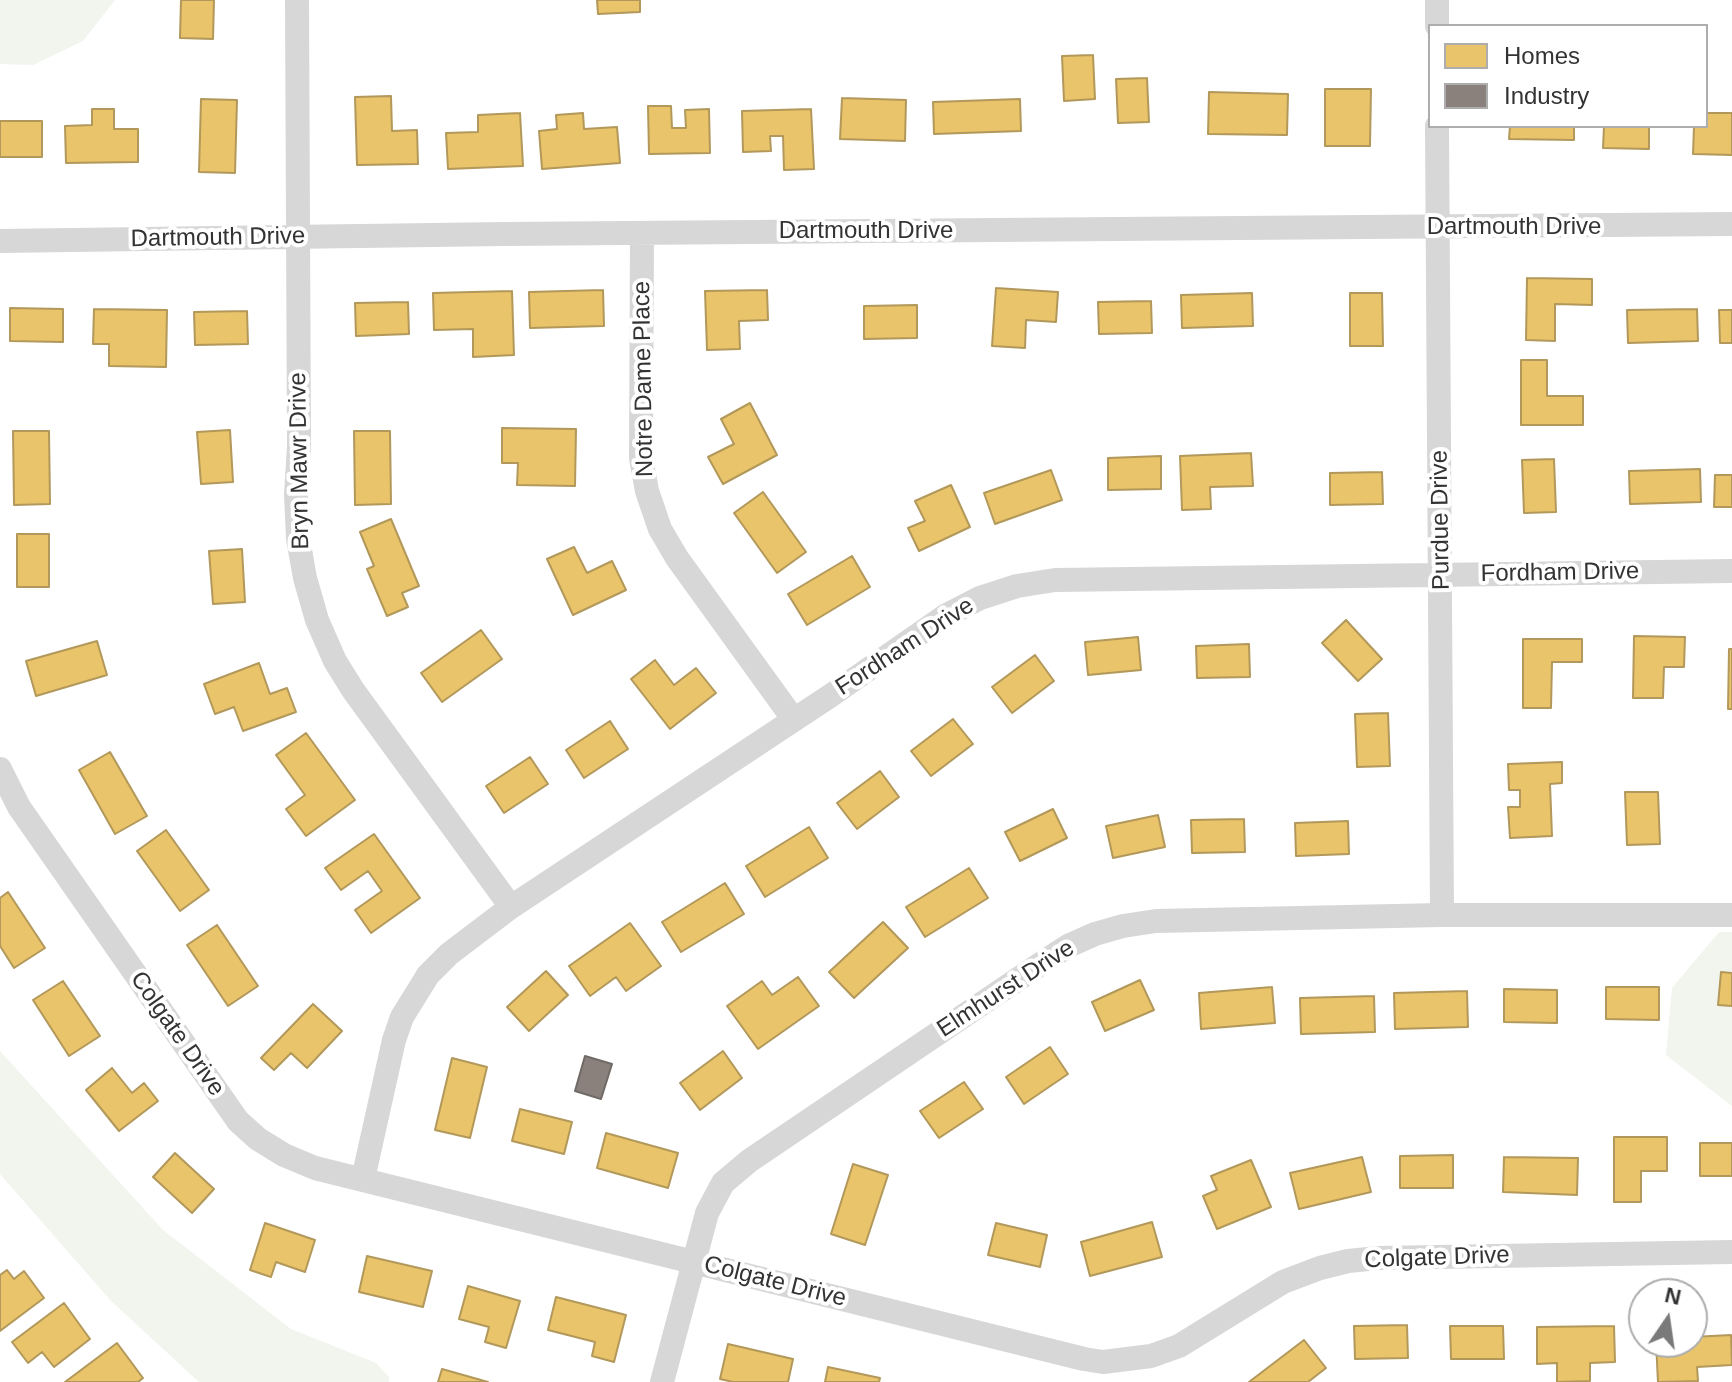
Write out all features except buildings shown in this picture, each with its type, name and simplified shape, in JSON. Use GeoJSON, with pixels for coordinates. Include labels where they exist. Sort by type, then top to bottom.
{"type":"FeatureCollection","features":[{"type":"Feature","properties":{"kind":"street","name":"Bryn Mawr Drive"},"geometry":{"type":"LineString","coordinates":[[297,0],[299,446],[296,495],[303,565],[317,620],[335,661],[511,907]]}},
{"type":"Feature","properties":{"kind":"street"},"geometry":{"type":"LineString","coordinates":[[1437,0],[1437,24]]}},
{"type":"Feature","properties":{"kind":"street","name":"Purdue Drive"},"geometry":{"type":"LineString","coordinates":[[1437,128],[1442,915]]}},
{"type":"Feature","properties":{"kind":"street","name":"Dartmouth Drive"},"geometry":{"type":"LineString","coordinates":[[0,241],[1732,224]]}},
{"type":"Feature","properties":{"kind":"street","name":"Notre Dame Place"},"geometry":{"type":"LineString","coordinates":[[642,233],[641,458],[647,491],[660,529],[677,558],[794,720]]}},
{"type":"Feature","properties":{"kind":"street","name":"Fordham Drive"},"geometry":{"type":"LineString","coordinates":[[363,1179],[394,1040],[414,995],[449,954],[511,907],[945,616],[980,598],[1017,586],[1055,580],[1732,571]]}},
{"type":"Feature","properties":{"kind":"street","name":"Colgate Drive"},"geometry":{"type":"LineString","coordinates":[[0,769],[19,807],[238,1121],[258,1139],[284,1155],[315,1168],[1103,1362],[1151,1356],[1179,1346],[1283,1282],[1348,1261],[1732,1252]]}},
{"type":"Feature","properties":{"kind":"street","name":"Elmhurst Drive"},"geometry":{"type":"LineString","coordinates":[[662,1382],[692,1261],[712,1200],[723,1183],[749,1161],[1068,946],[1095,934],[1156,921],[1442,915],[1732,915]]}},
{"type":"Feature","properties":{"kind":"shaded area"},"geometry":{"type":"Polygon","coordinates":[[[0,0],[115,0],[83,41],[33,65],[0,64],[0,0]]]}},
{"type":"Feature","properties":{"kind":"shaded area"},"geometry":{"type":"Polygon","coordinates":[[[1719,932],[1732,932],[1732,1106],[1666,1055],[1672,988],[1719,932]]]}},
{"type":"Feature","properties":{"kind":"shaded area"},"geometry":{"type":"Polygon","coordinates":[[[0,1051],[163,1230],[291,1329],[376,1363],[389,1377],[389,1382],[199,1382],[111,1301],[0,1174],[0,1051]]]}}]}
